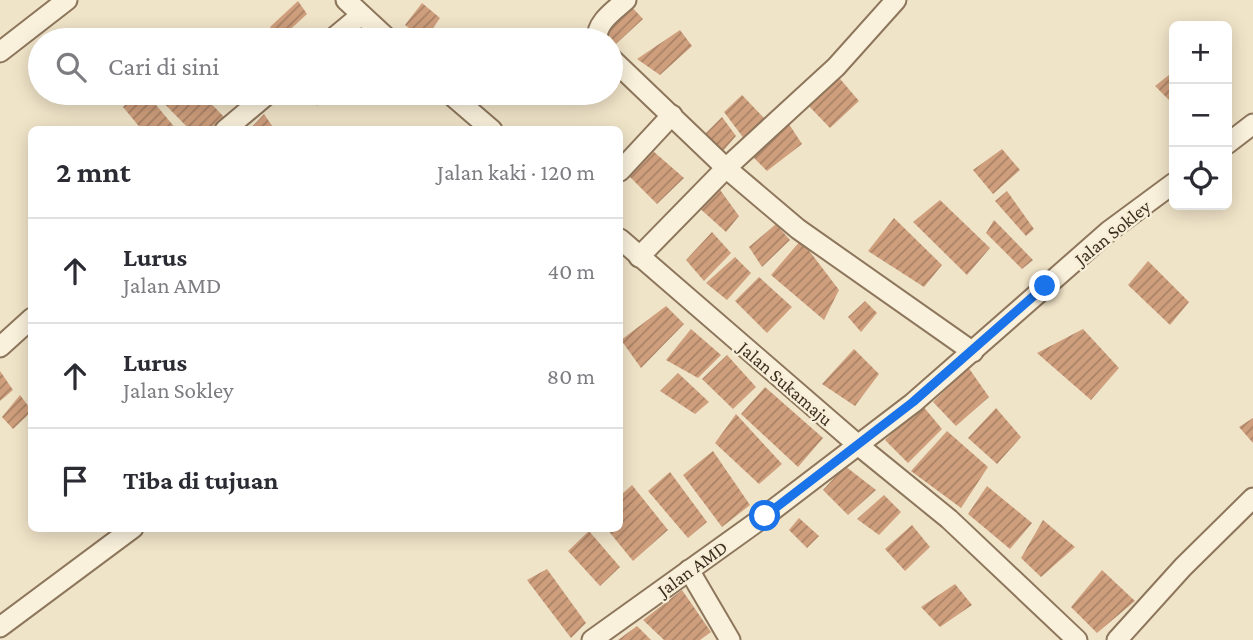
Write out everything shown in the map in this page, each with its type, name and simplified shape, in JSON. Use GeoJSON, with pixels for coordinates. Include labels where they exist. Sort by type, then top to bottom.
{"type":"FeatureCollection","features":[{"type":"Feature","properties":{"kind":"street"},"geometry":{"type":"LineString","coordinates":[[31,28],[67,0]]}},
{"type":"Feature","properties":{"kind":"street"},"geometry":{"type":"LineString","coordinates":[[346,0],[376,28]]}},
{"type":"Feature","properties":{"kind":"street"},"geometry":{"type":"LineString","coordinates":[[599,28],[626,0]]}},
{"type":"Feature","properties":{"kind":"street"},"geometry":{"type":"LineString","coordinates":[[639,257],[726,168],[836,67],[896,0]]}},
{"type":"Feature","properties":{"kind":"street"},"geometry":{"type":"LineString","coordinates":[[345,28],[361,15]]}},
{"type":"Feature","properties":{"kind":"street"},"geometry":{"type":"LineString","coordinates":[[0,52],[28,30]]}},
{"type":"Feature","properties":{"kind":"street"},"geometry":{"type":"LineString","coordinates":[[623,69],[726,168],[831,253],[973,352]]}},
{"type":"Feature","properties":{"kind":"street"},"geometry":{"type":"LineString","coordinates":[[230,126],[255,105]]}},
{"type":"Feature","properties":{"kind":"street"},"geometry":{"type":"LineString","coordinates":[[463,105],[487,126]]}},
{"type":"Feature","properties":{"kind":"street"},"geometry":{"type":"LineString","coordinates":[[623,167],[672,115]]}},
{"type":"Feature","properties":{"kind":"street"},"geometry":{"type":"LineString","coordinates":[[1232,140],[1253,124]]}},
{"type":"Feature","properties":{"kind":"street","name":"Jalan Sokley"},"geometry":{"type":"LineString","coordinates":[[858,445],[973,352],[1109,231],[1169,187]]}},
{"type":"Feature","properties":{"kind":"street","name":"Jalan Sukamaju"},"geometry":{"type":"LineString","coordinates":[[623,242],[858,445],[949,519],[1077,640]]}},
{"type":"Feature","properties":{"kind":"street"},"geometry":{"type":"LineString","coordinates":[[0,346],[28,321]]}},
{"type":"Feature","properties":{"kind":"street","name":"Jalan AMD"},"geometry":{"type":"LineString","coordinates":[[592,640],[858,445]]}},
{"type":"Feature","properties":{"kind":"street"},"geometry":{"type":"LineString","coordinates":[[1117,640],[1183,567],[1253,498]]}},
{"type":"Feature","properties":{"kind":"street"},"geometry":{"type":"LineString","coordinates":[[0,627],[129,532]]}},
{"type":"Feature","properties":{"kind":"street"},"geometry":{"type":"LineString","coordinates":[[689,570],[730,640]]}},
{"type":"Feature","properties":{"kind":"building"},"geometry":{"type":"Polygon","coordinates":[[[298,1],[307,14],[292,28],[270,27],[298,1]]]}},
{"type":"Feature","properties":{"kind":"building"},"geometry":{"type":"Polygon","coordinates":[[[422,3],[440,18],[433,28],[409,28],[405,25],[422,3]]]}},
{"type":"Feature","properties":{"kind":"building"},"geometry":{"type":"Polygon","coordinates":[[[630,5],[643,19],[623,38],[623,28],[603,28],[630,5]]]}},
{"type":"Feature","properties":{"kind":"building"},"geometry":{"type":"Polygon","coordinates":[[[680,30],[692,46],[660,75],[637,59],[680,30]]]}},
{"type":"Feature","properties":{"kind":"building"},"geometry":{"type":"Polygon","coordinates":[[[835,73],[859,101],[830,128],[804,101],[835,73]]]}},
{"type":"Feature","properties":{"kind":"building"},"geometry":{"type":"Polygon","coordinates":[[[1169,75],[1169,100],[1155,86],[1169,75]]]}},
{"type":"Feature","properties":{"kind":"building"},"geometry":{"type":"Polygon","coordinates":[[[742,95],[765,119],[745,140],[724,112],[742,95]]]}},
{"type":"Feature","properties":{"kind":"building"},"geometry":{"type":"Polygon","coordinates":[[[156,105],[174,126],[139,126],[123,107],[156,105]]]}},
{"type":"Feature","properties":{"kind":"building"},"geometry":{"type":"Polygon","coordinates":[[[166,105],[213,105],[225,118],[213,126],[186,126],[166,105]]]}},
{"type":"Feature","properties":{"kind":"building"},"geometry":{"type":"Polygon","coordinates":[[[264,114],[272,126],[253,126],[264,114]]]}},
{"type":"Feature","properties":{"kind":"building"},"geometry":{"type":"Polygon","coordinates":[[[722,117],[736,136],[723,151],[704,135],[722,117]]]}},
{"type":"Feature","properties":{"kind":"building"},"geometry":{"type":"Polygon","coordinates":[[[787,121],[802,144],[767,171],[749,153],[787,121]]]}},
{"type":"Feature","properties":{"kind":"building"},"geometry":{"type":"Polygon","coordinates":[[[1002,149],[1020,170],[993,194],[973,170],[1002,149]]]}},
{"type":"Feature","properties":{"kind":"building"},"geometry":{"type":"Polygon","coordinates":[[[653,151],[684,178],[657,204],[625,172],[653,151]]]}},
{"type":"Feature","properties":{"kind":"building"},"geometry":{"type":"Polygon","coordinates":[[[718,187],[739,216],[726,232],[696,205],[718,187]]]}},
{"type":"Feature","properties":{"kind":"building"},"geometry":{"type":"Polygon","coordinates":[[[1007,191],[1034,229],[1026,236],[995,201],[1007,191]]]}},
{"type":"Feature","properties":{"kind":"building"},"geometry":{"type":"Polygon","coordinates":[[[940,200],[990,248],[967,275],[913,222],[940,200]]]}},
{"type":"Feature","properties":{"kind":"building"},"geometry":{"type":"Polygon","coordinates":[[[894,218],[942,265],[924,287],[868,251],[894,218]]]}},
{"type":"Feature","properties":{"kind":"building"},"geometry":{"type":"Polygon","coordinates":[[[994,220],[1033,260],[1022,269],[986,233],[994,220]]]}},
{"type":"Feature","properties":{"kind":"building"},"geometry":{"type":"Polygon","coordinates":[[[776,224],[790,240],[762,267],[749,247],[776,224]]]}},
{"type":"Feature","properties":{"kind":"building"},"geometry":{"type":"Polygon","coordinates":[[[712,232],[731,253],[704,281],[686,260],[712,232]]]}},
{"type":"Feature","properties":{"kind":"building"},"geometry":{"type":"Polygon","coordinates":[[[801,240],[839,290],[824,320],[771,275],[801,240]]]}},
{"type":"Feature","properties":{"kind":"building"},"geometry":{"type":"Polygon","coordinates":[[[735,257],[751,273],[727,300],[706,283],[735,257]]]}},
{"type":"Feature","properties":{"kind":"building"},"geometry":{"type":"Polygon","coordinates":[[[1148,261],[1189,302],[1170,325],[1128,285],[1148,261]]]}},
{"type":"Feature","properties":{"kind":"building"},"geometry":{"type":"Polygon","coordinates":[[[759,277],[792,307],[767,333],[735,301],[759,277]]]}},
{"type":"Feature","properties":{"kind":"building"},"geometry":{"type":"Polygon","coordinates":[[[865,301],[877,313],[861,332],[848,317],[865,301]]]}},
{"type":"Feature","properties":{"kind":"building"},"geometry":{"type":"Polygon","coordinates":[[[666,306],[684,324],[641,368],[623,343],[623,338],[666,306]]]}},
{"type":"Feature","properties":{"kind":"building"},"geometry":{"type":"Polygon","coordinates":[[[691,329],[721,355],[698,378],[666,360],[691,329]]]}},
{"type":"Feature","properties":{"kind":"building"},"geometry":{"type":"Polygon","coordinates":[[[1083,329],[1119,368],[1091,400],[1037,353],[1083,329]]]}},
{"type":"Feature","properties":{"kind":"building"},"geometry":{"type":"Polygon","coordinates":[[[854,349],[879,374],[855,406],[822,384],[854,349]]]}},
{"type":"Feature","properties":{"kind":"building"},"geometry":{"type":"Polygon","coordinates":[[[727,355],[756,387],[733,409],[702,379],[727,355]]]}},
{"type":"Feature","properties":{"kind":"building"},"geometry":{"type":"Polygon","coordinates":[[[968,367],[989,397],[956,426],[933,402],[968,367]]]}},
{"type":"Feature","properties":{"kind":"building"},"geometry":{"type":"Polygon","coordinates":[[[0,371],[13,390],[0,401],[0,371]]]}},
{"type":"Feature","properties":{"kind":"building"},"geometry":{"type":"Polygon","coordinates":[[[678,373],[709,402],[695,414],[660,391],[678,373]]]}},
{"type":"Feature","properties":{"kind":"building"},"geometry":{"type":"Polygon","coordinates":[[[765,387],[823,438],[798,467],[741,414],[765,387]]]}},
{"type":"Feature","properties":{"kind":"building"},"geometry":{"type":"Polygon","coordinates":[[[20,395],[28,406],[28,415],[13,429],[2,417],[20,395]]]}},
{"type":"Feature","properties":{"kind":"building"},"geometry":{"type":"Polygon","coordinates":[[[922,405],[942,429],[908,463],[885,440],[922,405]]]}},
{"type":"Feature","properties":{"kind":"building"},"geometry":{"type":"Polygon","coordinates":[[[996,408],[1021,437],[997,464],[968,438],[996,408]]]}},
{"type":"Feature","properties":{"kind":"building"},"geometry":{"type":"Polygon","coordinates":[[[736,414],[782,464],[759,484],[715,443],[736,414]]]}},
{"type":"Feature","properties":{"kind":"building"},"geometry":{"type":"Polygon","coordinates":[[[1253,418],[1253,443],[1239,427],[1253,418]]]}},
{"type":"Feature","properties":{"kind":"building"},"geometry":{"type":"Polygon","coordinates":[[[947,431],[988,467],[961,508],[911,471],[947,431]]]}},
{"type":"Feature","properties":{"kind":"building"},"geometry":{"type":"Polygon","coordinates":[[[713,451],[750,505],[722,527],[683,475],[713,451]]]}},
{"type":"Feature","properties":{"kind":"building"},"geometry":{"type":"Polygon","coordinates":[[[845,466],[876,490],[848,515],[823,490],[845,466]]]}},
{"type":"Feature","properties":{"kind":"building"},"geometry":{"type":"Polygon","coordinates":[[[670,472],[707,522],[688,538],[648,491],[670,472]]]}},
{"type":"Feature","properties":{"kind":"building"},"geometry":{"type":"Polygon","coordinates":[[[632,485],[668,530],[633,561],[609,532],[623,532],[623,493],[632,485]]]}},
{"type":"Feature","properties":{"kind":"building"},"geometry":{"type":"Polygon","coordinates":[[[987,486],[1032,523],[1010,549],[968,514],[987,486]]]}},
{"type":"Feature","properties":{"kind":"building"},"geometry":{"type":"Polygon","coordinates":[[[884,495],[901,512],[879,535],[857,519],[884,495]]]}},
{"type":"Feature","properties":{"kind":"building"},"geometry":{"type":"Polygon","coordinates":[[[799,518],[819,536],[807,548],[789,530],[799,518]]]}},
{"type":"Feature","properties":{"kind":"building"},"geometry":{"type":"Polygon","coordinates":[[[1043,520],[1075,547],[1041,577],[1021,558],[1043,520]]]}},
{"type":"Feature","properties":{"kind":"building"},"geometry":{"type":"Polygon","coordinates":[[[912,525],[930,547],[905,571],[885,549],[912,525]]]}},
{"type":"Feature","properties":{"kind":"building"},"geometry":{"type":"Polygon","coordinates":[[[590,532],[620,567],[600,586],[568,551],[590,532]]]}},
{"type":"Feature","properties":{"kind":"building"},"geometry":{"type":"Polygon","coordinates":[[[547,569],[586,623],[571,638],[527,580],[547,569]]]}},
{"type":"Feature","properties":{"kind":"building"},"geometry":{"type":"Polygon","coordinates":[[[1102,570],[1135,601],[1097,633],[1071,607],[1102,570]]]}},
{"type":"Feature","properties":{"kind":"building"},"geometry":{"type":"Polygon","coordinates":[[[955,584],[972,605],[940,627],[921,607],[955,584]]]}},
{"type":"Feature","properties":{"kind":"building"},"geometry":{"type":"Polygon","coordinates":[[[682,590],[711,632],[700,640],[664,640],[643,620],[682,590]]]}},
{"type":"Feature","properties":{"kind":"building"},"geometry":{"type":"Polygon","coordinates":[[[637,626],[651,640],[618,640],[637,626]]]}},
{"type":"Feature","properties":{"kind":"route"},"geometry":{"type":"LineString","coordinates":[[765,516],[913,402],[1045,286]]}}]}
